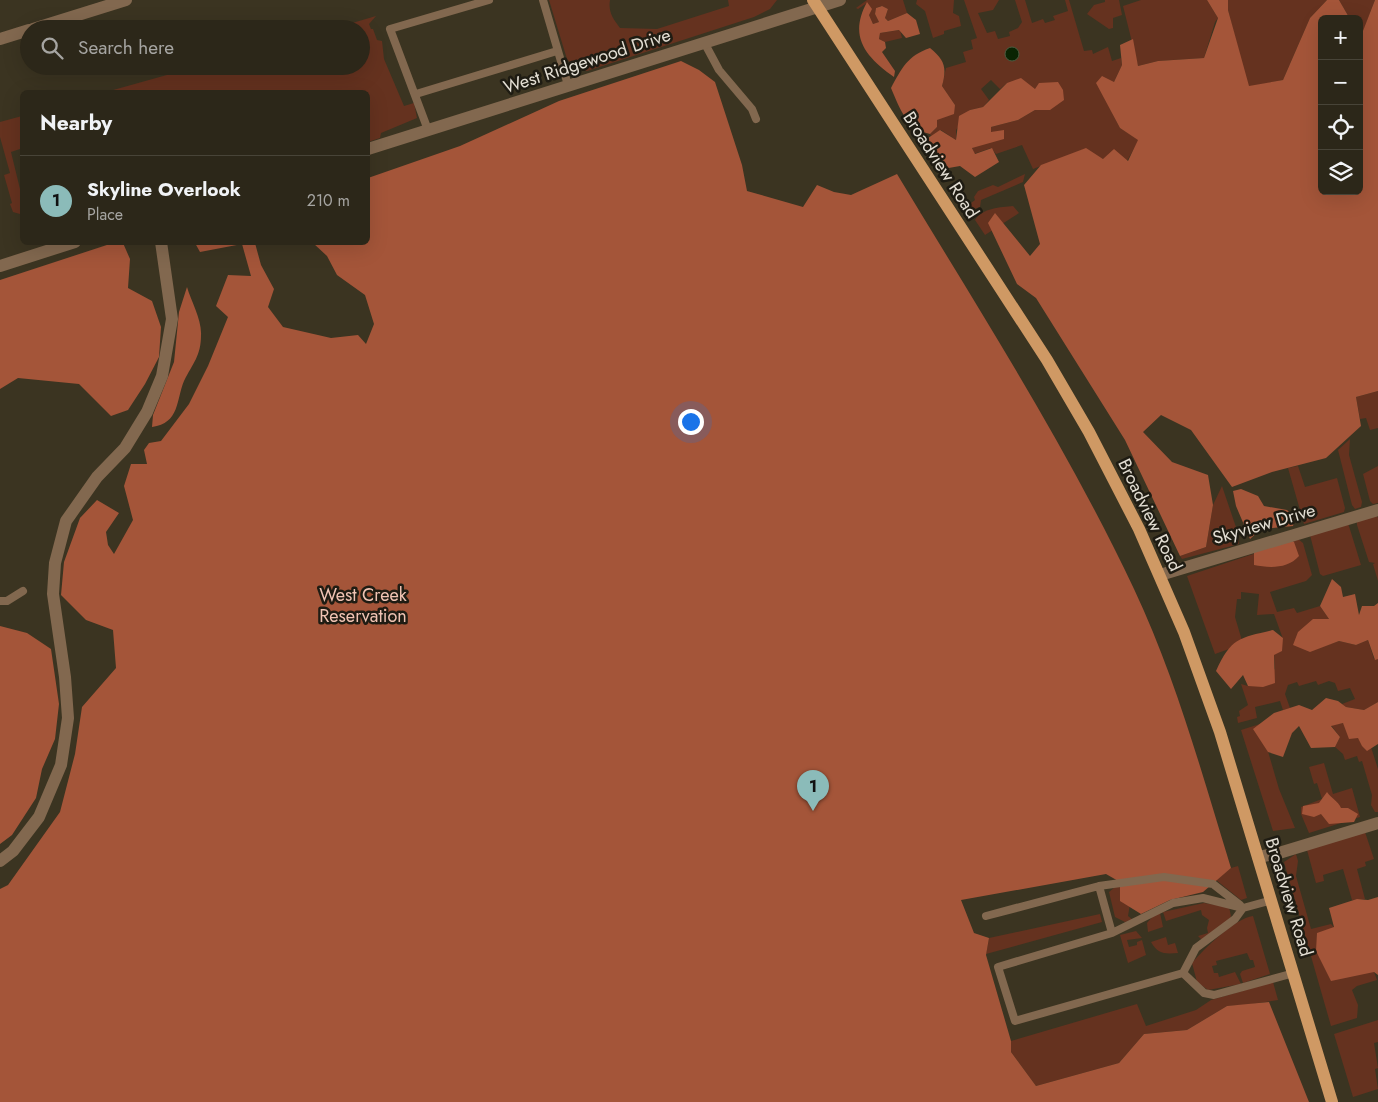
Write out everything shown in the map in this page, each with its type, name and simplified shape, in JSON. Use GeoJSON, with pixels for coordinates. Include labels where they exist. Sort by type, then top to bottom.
{"type":"FeatureCollection","features":[{"type":"Feature","properties":{"kind":"main road","name":"Broadview Road"},"geometry":{"type":"LineString","coordinates":[[815,3],[1066,392],[1112,474],[1160,575],[1210,703],[1272,900],[1332,1102]]}},
{"type":"Feature","properties":{"kind":"street"},"geometry":{"type":"LineString","coordinates":[[61,20],[126,0]]}},
{"type":"Feature","properties":{"kind":"street","name":"West Ridgewood Drive"},"geometry":{"type":"LineString","coordinates":[[370,148],[704,42],[815,3],[840,0]]}},
{"type":"Feature","properties":{"kind":"street"},"geometry":{"type":"LineString","coordinates":[[0,39],[20,33]]}},
{"type":"Feature","properties":{"kind":"street"},"geometry":{"type":"LineString","coordinates":[[0,266],[66,245]]}},
{"type":"Feature","properties":{"kind":"street"},"geometry":{"type":"LineString","coordinates":[[0,862],[13,851],[39,817],[61,765],[68,718],[65,678],[53,594],[55,563],[66,521],[97,477],[125,448],[148,412],[162,376],[172,319],[160,245]]}},
{"type":"Feature","properties":{"kind":"street","name":"Skyview Drive"},"geometry":{"type":"LineString","coordinates":[[1160,575],[1378,510]]}},
{"type":"Feature","properties":{"kind":"street"},"geometry":{"type":"LineString","coordinates":[[1258,857],[1279,853],[1378,823]]}},
{"type":"Feature","properties":{"kind":"lane"},"geometry":{"type":"LineString","coordinates":[[428,130],[390,29],[489,0]]}},
{"type":"Feature","properties":{"kind":"lane"},"geometry":{"type":"LineString","coordinates":[[543,0],[568,85]]}},
{"type":"Feature","properties":{"kind":"lane"},"geometry":{"type":"LineString","coordinates":[[704,42],[711,58],[752,109],[756,119]]}},
{"type":"Feature","properties":{"kind":"lane"},"geometry":{"type":"LineString","coordinates":[[416,94],[557,51]]}},
{"type":"Feature","properties":{"kind":"lane"},"geometry":{"type":"LineString","coordinates":[[1,601],[8,600],[23,590]]}},
{"type":"Feature","properties":{"kind":"lane"},"geometry":{"type":"LineString","coordinates":[[986,916],[1099,886],[1164,877],[1213,884],[1243,908]]}},
{"type":"Feature","properties":{"kind":"lane"},"geometry":{"type":"LineString","coordinates":[[1099,886],[1112,934]]}},
{"type":"Feature","properties":{"kind":"lane"},"geometry":{"type":"LineString","coordinates":[[1243,908],[1235,919],[1196,948],[1183,973],[1014,1021],[998,967],[1112,934],[1172,903],[1203,898],[1243,908],[1272,900]]}},
{"type":"Feature","properties":{"kind":"lane"},"geometry":{"type":"LineString","coordinates":[[1183,973],[1204,993],[1214,995],[1294,974]]}},
{"type":"Feature","properties":{"kind":"shaded area"},"geometry":{"type":"Polygon","coordinates":[[[549,0],[610,0],[612,15],[620,28],[657,29],[729,6],[728,0],[777,0],[770,9],[754,17],[587,71],[574,67],[567,59],[549,0]]]}},
{"type":"Feature","properties":{"kind":"shaded area"},"geometry":{"type":"Polygon","coordinates":[[[867,0],[903,0],[907,13],[888,21],[885,18],[888,9],[881,6],[876,8],[875,14],[879,22],[873,24],[867,3],[858,9],[856,8],[867,0]]]}},
{"type":"Feature","properties":{"kind":"shaded area"},"geometry":{"type":"Polygon","coordinates":[[[917,0],[954,0],[953,13],[959,16],[961,26],[944,31],[944,34],[933,38],[925,11],[916,4],[917,0]]]}},
{"type":"Feature","properties":{"kind":"shaded area"},"geometry":{"type":"Polygon","coordinates":[[[964,0],[999,0],[993,10],[978,13],[987,33],[995,31],[998,39],[1010,36],[1009,32],[1018,28],[1022,22],[1015,0],[1025,0],[1032,23],[1043,19],[1045,23],[1055,20],[1053,16],[1068,11],[1065,0],[1069,0],[1084,51],[1092,50],[1093,54],[1108,47],[1112,61],[1121,58],[1122,65],[1114,82],[1097,83],[1120,128],[1139,140],[1127,161],[1103,159],[1085,149],[1033,169],[1022,145],[996,154],[991,148],[974,154],[972,147],[991,132],[991,127],[1018,120],[1035,110],[1050,110],[1035,89],[1007,83],[1000,89],[991,80],[981,89],[989,100],[983,107],[970,110],[956,130],[956,140],[941,130],[931,136],[930,134],[937,127],[937,120],[955,105],[942,86],[946,68],[966,62],[963,52],[973,49],[971,40],[977,38],[964,0]]]}},
{"type":"Feature","properties":{"kind":"shaded area"},"geometry":{"type":"Polygon","coordinates":[[[1105,0],[1119,0],[1122,15],[1113,18],[1113,28],[1109,29],[1087,14],[1094,5],[1105,2],[1105,0]]]}},
{"type":"Feature","properties":{"kind":"shaded area"},"geometry":{"type":"Polygon","coordinates":[[[1141,0],[1207,0],[1218,18],[1215,22],[1204,58],[1158,61],[1138,66],[1123,6],[1141,0]]]}},
{"type":"Feature","properties":{"kind":"shaded area"},"geometry":{"type":"Polygon","coordinates":[[[1228,0],[1327,0],[1310,18],[1283,80],[1248,87],[1228,10],[1228,0]]]}},
{"type":"Feature","properties":{"kind":"shaded area"},"geometry":{"type":"Polygon","coordinates":[[[1339,0],[1375,0],[1363,32],[1363,15],[1348,15],[1339,0]]]}},
{"type":"Feature","properties":{"kind":"shaded area"},"geometry":{"type":"Polygon","coordinates":[[[376,16],[370,23],[370,20],[362,20],[376,16]]]}},
{"type":"Feature","properties":{"kind":"shaded area"},"geometry":{"type":"Polygon","coordinates":[[[370,26],[373,29],[377,40],[382,41],[384,59],[404,106],[414,103],[417,118],[381,133],[380,138],[370,141],[370,90],[113,90],[167,75],[370,75],[370,26]]]}},
{"type":"Feature","properties":{"kind":"shaded area"},"geometry":{"type":"Polygon","coordinates":[[[900,30],[902,38],[885,42],[879,39],[880,33],[900,30]]]}},
{"type":"Feature","properties":{"kind":"shaded area"},"geometry":{"type":"Polygon","coordinates":[[[1009,47],[1015,47],[1019,54],[1015,61],[1009,61],[1005,57],[1005,51],[1009,47]]]}},
{"type":"Feature","properties":{"kind":"shaded area"},"geometry":{"type":"Polygon","coordinates":[[[20,117],[20,149],[11,152],[20,189],[20,214],[13,212],[10,204],[12,203],[4,175],[10,173],[0,137],[0,122],[20,117]]]}},
{"type":"Feature","properties":{"kind":"shaded area"},"geometry":{"type":"Polygon","coordinates":[[[1025,174],[1023,182],[981,200],[980,207],[969,211],[967,206],[975,200],[974,197],[978,191],[993,185],[998,187],[1025,174]]]}},
{"type":"Feature","properties":{"kind":"shaded area"},"geometry":{"type":"Polygon","coordinates":[[[1013,206],[1019,213],[985,235],[975,220],[987,211],[1013,206]]]}},
{"type":"Feature","properties":{"kind":"shaded area"},"geometry":{"type":"Polygon","coordinates":[[[1378,391],[1378,428],[1370,430],[1366,418],[1360,419],[1356,397],[1378,391]]]}},
{"type":"Feature","properties":{"kind":"shaded area"},"geometry":{"type":"Polygon","coordinates":[[[1350,439],[1349,455],[1362,502],[1361,507],[1355,509],[1352,505],[1338,450],[1350,439]]]}},
{"type":"Feature","properties":{"kind":"shaded area"},"geometry":{"type":"Polygon","coordinates":[[[1298,466],[1305,487],[1337,478],[1345,508],[1344,512],[1304,524],[1288,468],[1298,466]]]}},
{"type":"Feature","properties":{"kind":"shaded area"},"geometry":{"type":"Polygon","coordinates":[[[1378,466],[1378,503],[1373,504],[1370,501],[1363,474],[1378,466]]]}},
{"type":"Feature","properties":{"kind":"shaded area"},"geometry":{"type":"Polygon","coordinates":[[[1222,486],[1238,533],[1239,544],[1182,559],[1180,556],[1206,547],[1213,505],[1222,486]]]}},
{"type":"Feature","properties":{"kind":"shaded area"},"geometry":{"type":"Polygon","coordinates":[[[1377,516],[1378,581],[1373,564],[1375,563],[1369,562],[1357,525],[1357,520],[1377,516]]]}},
{"type":"Feature","properties":{"kind":"shaded area"},"geometry":{"type":"Polygon","coordinates":[[[1348,523],[1361,565],[1323,576],[1320,574],[1310,535],[1348,523]]]}},
{"type":"Feature","properties":{"kind":"shaded area"},"geometry":{"type":"Polygon","coordinates":[[[1298,539],[1303,543],[1312,575],[1306,581],[1270,592],[1277,612],[1294,608],[1297,613],[1320,606],[1329,619],[1310,651],[1339,641],[1356,645],[1368,640],[1374,659],[1378,659],[1378,702],[1364,710],[1346,707],[1342,704],[1355,699],[1350,688],[1338,691],[1335,683],[1329,681],[1318,685],[1316,681],[1299,686],[1297,682],[1288,685],[1285,694],[1290,708],[1283,710],[1280,701],[1255,707],[1257,718],[1238,723],[1239,711],[1248,705],[1241,684],[1248,686],[1275,669],[1274,654],[1283,639],[1274,614],[1257,615],[1259,594],[1241,592],[1241,599],[1237,599],[1235,617],[1243,644],[1215,654],[1187,576],[1298,539]]]}},
{"type":"Feature","properties":{"kind":"shaded area"},"geometry":{"type":"Polygon","coordinates":[[[1343,723],[1358,738],[1369,741],[1378,769],[1378,812],[1375,812],[1371,805],[1372,795],[1362,761],[1359,762],[1357,756],[1345,760],[1343,754],[1335,747],[1340,737],[1331,725],[1343,723]]]}},
{"type":"Feature","properties":{"kind":"shaded area"},"geometry":{"type":"Polygon","coordinates":[[[1260,724],[1279,789],[1295,828],[1273,831],[1241,730],[1260,724]]]}},
{"type":"Feature","properties":{"kind":"shaded area"},"geometry":{"type":"Polygon","coordinates":[[[1324,763],[1333,794],[1352,788],[1360,817],[1309,833],[1301,814],[1301,807],[1322,799],[1317,783],[1314,784],[1309,767],[1324,763]]]}},
{"type":"Feature","properties":{"kind":"shaded area"},"geometry":{"type":"Polygon","coordinates":[[[1365,832],[1374,859],[1365,862],[1366,866],[1357,869],[1365,899],[1352,900],[1343,869],[1323,875],[1324,881],[1316,883],[1307,850],[1365,832]]]}},
{"type":"Feature","properties":{"kind":"shaded area"},"geometry":{"type":"Polygon","coordinates":[[[1296,854],[1298,861],[1296,876],[1311,929],[1331,924],[1374,972],[1377,980],[1357,986],[1352,990],[1358,1005],[1357,1018],[1331,1026],[1284,862],[1296,854]]]}},
{"type":"Feature","properties":{"kind":"shaded area"},"geometry":{"type":"Polygon","coordinates":[[[1238,866],[1247,898],[1241,900],[1216,880],[1231,868],[1238,866]]]}},
{"type":"Feature","properties":{"kind":"shaded area"},"geometry":{"type":"Polygon","coordinates":[[[1120,886],[1130,904],[1128,916],[1133,920],[1125,922],[1115,917],[1109,892],[1115,887],[1120,886]]]}},
{"type":"Feature","properties":{"kind":"shaded area"},"geometry":{"type":"Polygon","coordinates":[[[1204,903],[1229,907],[1231,916],[1229,920],[1203,941],[1198,936],[1208,933],[1209,920],[1202,915],[1201,910],[1166,921],[1163,912],[1204,903]]]}},
{"type":"Feature","properties":{"kind":"shaded area"},"geometry":{"type":"Polygon","coordinates":[[[1160,913],[1163,927],[1148,932],[1147,923],[1153,916],[1160,913]]]}},
{"type":"Feature","properties":{"kind":"shaded area"},"geometry":{"type":"Polygon","coordinates":[[[1100,914],[1102,922],[986,954],[989,938],[1100,914]]]}},
{"type":"Feature","properties":{"kind":"shaded area"},"geometry":{"type":"Polygon","coordinates":[[[1253,916],[1270,974],[1243,983],[1240,974],[1242,971],[1255,967],[1253,960],[1250,960],[1247,953],[1216,961],[1217,965],[1212,966],[1214,973],[1218,973],[1219,977],[1235,972],[1241,984],[1208,990],[1197,982],[1192,963],[1229,928],[1253,916]]]}},
{"type":"Feature","properties":{"kind":"shaded area"},"geometry":{"type":"Polygon","coordinates":[[[1136,931],[1142,938],[1127,940],[1129,947],[1137,945],[1137,942],[1142,940],[1146,955],[1128,963],[1120,935],[1136,931]]]}},
{"type":"Feature","properties":{"kind":"shaded area"},"geometry":{"type":"Polygon","coordinates":[[[1166,937],[1168,945],[1175,943],[1178,953],[1162,952],[1156,949],[1151,942],[1166,937]]]}},
{"type":"Feature","properties":{"kind":"shaded area"},"geometry":{"type":"Polygon","coordinates":[[[1273,982],[1278,1000],[1227,1006],[1187,1030],[1144,1034],[1119,1063],[1036,1086],[1011,1052],[1011,1041],[1137,1004],[1146,1026],[1196,1010],[1211,1000],[1273,982]]]}},
{"type":"Feature","properties":{"kind":"shaded area"},"geometry":{"type":"Polygon","coordinates":[[[1378,1020],[1378,1042],[1374,1043],[1378,1068],[1375,1069],[1378,1089],[1353,1097],[1334,1034],[1378,1020]]]}},
{"type":"Feature","properties":{"kind":"green space"},"geometry":{"type":"Polygon","coordinates":[[[1207,0],[1228,0],[1228,10],[1249,86],[1283,80],[1310,18],[1327,0],[1339,0],[1348,15],[1318,15],[1318,195],[1363,195],[1363,31],[1375,0],[1378,0],[1378,391],[1356,397],[1361,426],[1326,458],[1272,472],[1232,487],[1191,430],[1161,415],[1143,432],[1172,462],[1208,475],[1213,505],[1206,547],[1180,556],[1125,440],[1036,298],[1017,284],[988,223],[995,213],[1030,256],[1040,244],[1024,185],[1041,165],[1086,148],[1103,159],[1114,149],[1128,161],[1138,140],[1120,128],[1096,83],[1102,76],[1114,82],[1122,65],[1120,45],[1133,39],[1138,66],[1158,61],[1204,58],[1218,18],[1207,0]]]}},
{"type":"Feature","properties":{"kind":"green space"},"geometry":{"type":"Polygon","coordinates":[[[867,2],[872,9],[869,15],[873,24],[879,22],[875,14],[876,8],[882,6],[888,9],[885,18],[888,21],[907,13],[916,20],[920,34],[906,38],[899,30],[880,33],[879,39],[885,42],[886,48],[882,52],[895,71],[894,77],[875,62],[863,45],[859,26],[867,2]]]}},
{"type":"Feature","properties":{"kind":"green space"},"geometry":{"type":"Polygon","coordinates":[[[930,48],[939,56],[944,65],[942,86],[955,105],[954,114],[937,120],[937,127],[930,134],[909,122],[891,88],[910,59],[930,48]]]}},
{"type":"Feature","properties":{"kind":"green space","name":"West Creek Reservation"},"geometry":{"type":"Polygon","coordinates":[[[681,61],[699,70],[715,82],[742,165],[747,191],[803,207],[817,185],[834,192],[851,195],[897,174],[1051,430],[1108,535],[1134,589],[1176,692],[1231,868],[1203,892],[1170,900],[1141,914],[1120,901],[1120,882],[1106,874],[961,900],[974,933],[989,938],[986,955],[1011,1041],[1011,1052],[1036,1086],[1119,1063],[1144,1034],[1187,1030],[1227,1006],[1269,1002],[1309,1102],[0,1102],[0,889],[8,885],[60,812],[75,754],[82,707],[116,668],[113,630],[86,620],[61,595],[64,562],[80,518],[97,500],[119,513],[106,532],[108,545],[114,554],[133,520],[124,486],[131,464],[147,464],[144,450],[149,443],[161,441],[189,404],[208,366],[228,317],[216,306],[228,275],[251,276],[242,245],[256,245],[261,265],[274,289],[268,307],[283,327],[331,338],[358,335],[366,344],[374,324],[365,295],[337,275],[327,256],[315,245],[370,245],[370,177],[460,146],[559,101],[681,61]]]}},
{"type":"Feature","properties":{"kind":"green space"},"geometry":{"type":"Polygon","coordinates":[[[1021,78],[1035,89],[1039,83],[1058,82],[1063,90],[1064,100],[1050,110],[1035,110],[1018,120],[991,127],[991,132],[1004,130],[1004,139],[972,148],[975,154],[992,148],[999,162],[975,177],[960,166],[943,169],[927,156],[925,140],[940,130],[956,140],[959,116],[970,110],[983,107],[1007,83],[1021,78]]]}},
{"type":"Feature","properties":{"kind":"green space"},"geometry":{"type":"Polygon","coordinates":[[[107,245],[124,245],[130,259],[128,288],[152,301],[161,327],[159,357],[145,384],[128,410],[111,416],[79,384],[18,378],[0,389],[0,280],[107,245]]]}},
{"type":"Feature","properties":{"kind":"green space","name":"West Creek Reservation"},"geometry":{"type":"Polygon","coordinates":[[[196,245],[237,245],[200,252],[196,245]]]}},
{"type":"Feature","properties":{"kind":"green space"},"geometry":{"type":"Polygon","coordinates":[[[187,287],[200,323],[200,349],[184,381],[176,410],[168,421],[152,427],[153,415],[174,362],[179,312],[187,287]]]}},
{"type":"Feature","properties":{"kind":"green space"},"geometry":{"type":"Polygon","coordinates":[[[1241,489],[1258,496],[1264,506],[1287,510],[1295,518],[1293,526],[1261,529],[1250,539],[1236,506],[1233,491],[1241,489]]]}},
{"type":"Feature","properties":{"kind":"green space"},"geometry":{"type":"Polygon","coordinates":[[[1289,539],[1294,542],[1299,556],[1295,560],[1278,566],[1254,565],[1254,551],[1289,539]]]}},
{"type":"Feature","properties":{"kind":"green space"},"geometry":{"type":"Polygon","coordinates":[[[1332,579],[1341,587],[1343,597],[1355,594],[1359,615],[1362,606],[1374,606],[1378,603],[1378,659],[1375,660],[1368,640],[1356,645],[1339,641],[1310,652],[1293,645],[1298,632],[1313,619],[1329,619],[1320,606],[1332,579]]]}},
{"type":"Feature","properties":{"kind":"green space"},"geometry":{"type":"Polygon","coordinates":[[[0,626],[27,633],[51,649],[59,704],[55,739],[42,769],[36,798],[12,835],[0,844],[0,626]]]}},
{"type":"Feature","properties":{"kind":"green space"},"geometry":{"type":"Polygon","coordinates":[[[1273,630],[1283,638],[1282,651],[1274,655],[1275,683],[1263,687],[1248,686],[1243,675],[1231,689],[1216,671],[1226,652],[1237,641],[1273,630]]]}},
{"type":"Feature","properties":{"kind":"green space"},"geometry":{"type":"Polygon","coordinates":[[[1326,698],[1338,701],[1346,707],[1364,710],[1378,702],[1378,744],[1367,751],[1358,738],[1349,739],[1343,723],[1331,726],[1340,737],[1335,747],[1311,748],[1299,726],[1292,733],[1283,757],[1268,752],[1253,729],[1274,713],[1299,705],[1312,710],[1326,698]]]}},
{"type":"Feature","properties":{"kind":"green space"},"geometry":{"type":"Polygon","coordinates":[[[1327,792],[1341,808],[1348,808],[1358,814],[1354,822],[1329,824],[1321,814],[1314,817],[1302,814],[1303,806],[1319,803],[1327,792]]]}},
{"type":"Feature","properties":{"kind":"green space"},"geometry":{"type":"Polygon","coordinates":[[[1378,897],[1378,975],[1374,972],[1331,981],[1316,951],[1317,933],[1334,927],[1329,908],[1357,899],[1368,900],[1378,897]]]}},
{"type":"Feature","properties":{"kind":"place","name":"Skyline Overlook"},"geometry":{"type":"Point","coordinates":[813,811]}}]}
